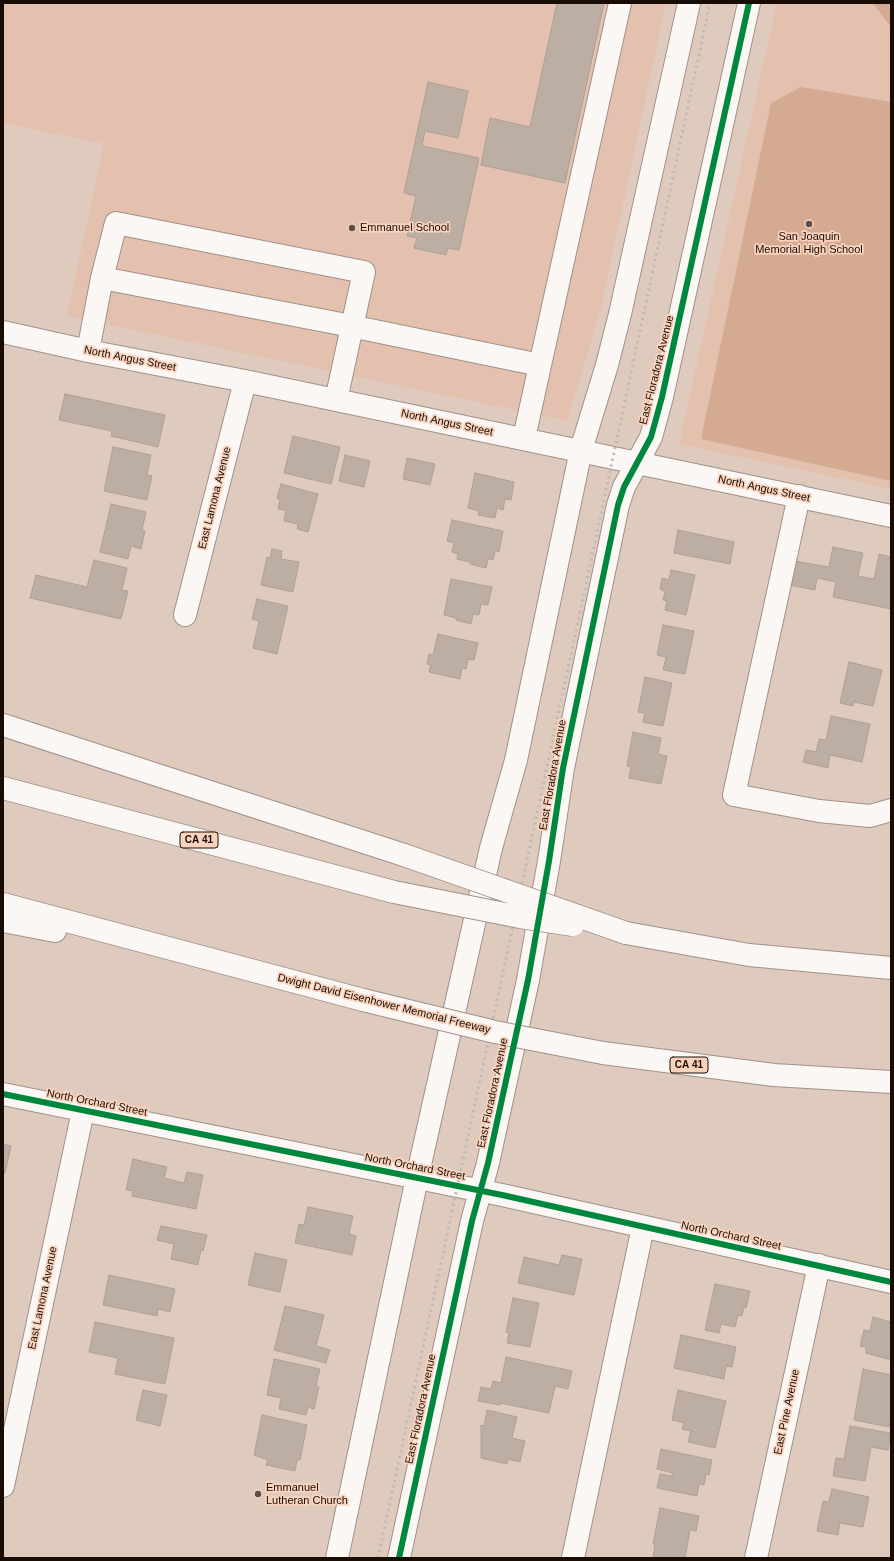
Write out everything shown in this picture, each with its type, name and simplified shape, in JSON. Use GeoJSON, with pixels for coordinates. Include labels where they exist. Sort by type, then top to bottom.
{"type":"FeatureCollection","features":[{"type":"Feature","properties":{"kind":"main road"},"geometry":{"type":"LineString","coordinates":[[524,438],[620,3]]}},
{"type":"Feature","properties":{"kind":"main road"},"geometry":{"type":"LineString","coordinates":[[337,1558],[417,1178],[491,848],[516,760],[581,450],[607,365],[620,314],[689,3]]}},
{"type":"Feature","properties":{"kind":"main road","name":"East Floradora Avenue"},"geometry":{"type":"LineString","coordinates":[[399,1558],[528,980],[549,861],[563,768],[618,505],[624,487],[650,437],[670,364],[749,3]]}},
{"type":"Feature","properties":{"kind":"main road"},"geometry":{"type":"LineString","coordinates":[[88,351],[102,278],[116,223],[364,272],[336,400]]}},
{"type":"Feature","properties":{"kind":"main road"},"geometry":{"type":"LineString","coordinates":[[102,278],[351,326],[540,365]]}},
{"type":"Feature","properties":{"kind":"main road","name":"North Angus Street"},"geometry":{"type":"LineString","coordinates":[[3,332],[88,351],[245,381],[524,438],[891,516]]}},
{"type":"Feature","properties":{"kind":"main road","name":"East Lamona Avenue"},"geometry":{"type":"LineString","coordinates":[[185,615],[245,381]]}},
{"type":"Feature","properties":{"kind":"main road"},"geometry":{"type":"LineString","coordinates":[[799,496],[734,795],[819,811],[870,816],[891,810]]}},
{"type":"Feature","properties":{"kind":"main road"},"geometry":{"type":"LineString","coordinates":[[3,725],[404,855],[626,933]]}},
{"type":"Feature","properties":{"kind":"main road","name":"CA 41"},"geometry":{"type":"LineString","coordinates":[[3,788],[394,892],[520,917],[626,933],[749,955],[891,968]]}},
{"type":"Feature","properties":{"kind":"main road","name":"Dwight David Eisenhower Memorial Freeway"},"geometry":{"type":"LineString","coordinates":[[3,904],[363,1000],[495,1032],[604,1053],[774,1076],[891,1082]]}},
{"type":"Feature","properties":{"kind":"main road"},"geometry":{"type":"LineString","coordinates":[[3,921],[229,964]]}},
{"type":"Feature","properties":{"kind":"main road"},"geometry":{"type":"LineString","coordinates":[[774,1076],[891,1097]]}},
{"type":"Feature","properties":{"kind":"main road","name":"North Orchard Street"},"geometry":{"type":"LineString","coordinates":[[3,1094],[480,1191],[891,1282]]}},
{"type":"Feature","properties":{"kind":"main road","name":"East Lamona Avenue"},"geometry":{"type":"LineString","coordinates":[[3,1486],[83,1111]]}},
{"type":"Feature","properties":{"kind":"main road"},"geometry":{"type":"LineString","coordinates":[[574,1558],[643,1227]]}},
{"type":"Feature","properties":{"kind":"main road","name":"East Pine Avenue"},"geometry":{"type":"LineString","coordinates":[[756,1558],[819,1265]]}},
{"type":"Feature","properties":{"kind":"shaded area","name":"Emmanuel School"},"geometry":{"type":"Polygon","coordinates":[[[3,3],[666,3],[600,312],[567,421],[67,316],[104,144],[3,123],[3,3]]]}},
{"type":"Feature","properties":{"kind":"shaded area","name":"San Joaquin Memorial High School"},"geometry":{"type":"Polygon","coordinates":[[[777,3],[891,3],[891,489],[679,444],[777,3]]]}},
{"type":"Feature","properties":{"kind":"shaded area"},"geometry":{"type":"Polygon","coordinates":[[[873,3],[891,3],[891,26],[887,22],[873,3]]]}},
{"type":"Feature","properties":{"kind":"shaded area","name":"San Joaquin Memorial High School"},"geometry":{"type":"Polygon","coordinates":[[[801,87],[891,102],[891,481],[701,439],[771,103],[801,87]]]}},
{"type":"Feature","properties":{"kind":"building"},"geometry":{"type":"Polygon","coordinates":[[[557,3],[604,3],[565,183],[481,165],[490,118],[530,127],[557,3]]]}},
{"type":"Feature","properties":{"kind":"building","name":"Emmanuel School"},"geometry":{"type":"Polygon","coordinates":[[[428,82],[468,91],[458,138],[425,131],[422,146],[479,158],[459,250],[448,248],[446,255],[414,248],[417,238],[407,236],[416,196],[404,193],[428,82]]]}},
{"type":"Feature","properties":{"kind":"building"},"geometry":{"type":"Polygon","coordinates":[[[65,394],[165,415],[158,447],[111,436],[112,431],[59,420],[65,394]]]}},
{"type":"Feature","properties":{"kind":"building"},"geometry":{"type":"Polygon","coordinates":[[[293,436],[340,447],[331,484],[284,473],[293,436]]]}},
{"type":"Feature","properties":{"kind":"building"},"geometry":{"type":"Polygon","coordinates":[[[113,447],[151,455],[147,475],[152,476],[147,500],[104,491],[113,447]]]}},
{"type":"Feature","properties":{"kind":"building"},"geometry":{"type":"Polygon","coordinates":[[[345,455],[370,461],[364,487],[339,481],[345,455]]]}},
{"type":"Feature","properties":{"kind":"building"},"geometry":{"type":"Polygon","coordinates":[[[407,458],[435,464],[430,485],[403,479],[407,458]]]}},
{"type":"Feature","properties":{"kind":"building"},"geometry":{"type":"Polygon","coordinates":[[[475,473],[514,482],[511,500],[505,499],[503,510],[497,508],[495,518],[478,515],[479,511],[468,508],[475,473]]]}},
{"type":"Feature","properties":{"kind":"building"},"geometry":{"type":"Polygon","coordinates":[[[281,484],[318,494],[308,532],[297,529],[298,524],[284,521],[286,510],[278,509],[280,500],[277,498],[281,484]]]}},
{"type":"Feature","properties":{"kind":"building"},"geometry":{"type":"Polygon","coordinates":[[[111,504],[146,512],[142,530],[145,531],[141,549],[131,546],[128,559],[100,552],[111,504]]]}},
{"type":"Feature","properties":{"kind":"building"},"geometry":{"type":"Polygon","coordinates":[[[452,520],[503,531],[499,552],[495,551],[493,560],[488,559],[486,568],[457,559],[458,554],[452,552],[454,543],[447,541],[452,520]]]}},
{"type":"Feature","properties":{"kind":"building"},"geometry":{"type":"Polygon","coordinates":[[[678,530],[734,542],[730,564],[674,553],[678,530]]]}},
{"type":"Feature","properties":{"kind":"building"},"geometry":{"type":"Polygon","coordinates":[[[833,547],[863,553],[858,576],[874,579],[879,554],[891,557],[891,609],[833,597],[836,582],[817,578],[815,590],[789,585],[795,561],[829,567],[833,547]]]}},
{"type":"Feature","properties":{"kind":"building"},"geometry":{"type":"Polygon","coordinates":[[[272,549],[282,551],[281,559],[299,562],[293,592],[261,585],[267,557],[270,558],[272,549]]]}},
{"type":"Feature","properties":{"kind":"building"},"geometry":{"type":"Polygon","coordinates":[[[94,560],[127,568],[122,590],[128,591],[121,619],[30,598],[36,575],[87,587],[94,560]]]}},
{"type":"Feature","properties":{"kind":"building"},"geometry":{"type":"Polygon","coordinates":[[[671,570],[695,575],[686,615],[665,610],[667,601],[663,600],[665,592],[660,589],[662,578],[669,580],[671,570]]]}},
{"type":"Feature","properties":{"kind":"building"},"geometry":{"type":"Polygon","coordinates":[[[451,579],[492,587],[488,605],[481,604],[479,615],[473,614],[471,624],[444,615],[451,579]]]}},
{"type":"Feature","properties":{"kind":"building"},"geometry":{"type":"Polygon","coordinates":[[[257,599],[288,606],[277,654],[253,648],[259,621],[252,619],[257,599]]]}},
{"type":"Feature","properties":{"kind":"building"},"geometry":{"type":"Polygon","coordinates":[[[663,625],[694,631],[685,674],[663,670],[666,657],[657,655],[663,625]]]}},
{"type":"Feature","properties":{"kind":"building"},"geometry":{"type":"Polygon","coordinates":[[[438,634],[478,643],[474,660],[468,659],[466,669],[462,668],[460,679],[429,672],[431,665],[427,664],[429,654],[433,655],[438,634]]]}},
{"type":"Feature","properties":{"kind":"building"},"geometry":{"type":"Polygon","coordinates":[[[849,662],[882,670],[873,706],[854,702],[853,706],[840,703],[849,662]]]}},
{"type":"Feature","properties":{"kind":"building"},"geometry":{"type":"Polygon","coordinates":[[[645,677],[672,683],[663,726],[643,722],[645,713],[638,712],[645,677]]]}},
{"type":"Feature","properties":{"kind":"building"},"geometry":{"type":"Polygon","coordinates":[[[831,716],[870,724],[862,762],[830,755],[828,768],[803,762],[806,750],[816,752],[819,739],[826,740],[831,716]]]}},
{"type":"Feature","properties":{"kind":"building"},"geometry":{"type":"Polygon","coordinates":[[[633,732],[661,738],[658,754],[667,756],[661,784],[629,778],[631,767],[627,766],[633,732]]]}},
{"type":"Feature","properties":{"kind":"building"},"geometry":{"type":"Polygon","coordinates":[[[3,1144],[11,1146],[5,1173],[3,1173],[3,1144]]]}},
{"type":"Feature","properties":{"kind":"building"},"geometry":{"type":"Polygon","coordinates":[[[133,1159],[167,1167],[164,1178],[184,1183],[187,1172],[203,1175],[196,1209],[132,1196],[133,1191],[126,1190],[133,1159]]]}},
{"type":"Feature","properties":{"kind":"building"},"geometry":{"type":"Polygon","coordinates":[[[308,1207],[353,1216],[349,1234],[356,1236],[352,1255],[295,1243],[299,1224],[304,1225],[308,1207]]]}},
{"type":"Feature","properties":{"kind":"building"},"geometry":{"type":"Polygon","coordinates":[[[161,1226],[207,1235],[203,1251],[201,1250],[198,1265],[171,1259],[174,1244],[157,1240],[161,1226]]]}},
{"type":"Feature","properties":{"kind":"building"},"geometry":{"type":"Polygon","coordinates":[[[255,1253],[287,1260],[280,1292],[248,1285],[255,1253]]]}},
{"type":"Feature","properties":{"kind":"building"},"geometry":{"type":"Polygon","coordinates":[[[562,1255],[582,1259],[574,1295],[518,1283],[524,1257],[559,1265],[562,1255]]]}},
{"type":"Feature","properties":{"kind":"building"},"geometry":{"type":"Polygon","coordinates":[[[109,1275],[175,1289],[170,1312],[158,1309],[157,1316],[103,1305],[109,1275]]]}},
{"type":"Feature","properties":{"kind":"building"},"geometry":{"type":"Polygon","coordinates":[[[715,1284],[750,1291],[746,1308],[744,1307],[742,1316],[738,1315],[735,1327],[721,1324],[719,1333],[705,1330],[715,1284]]]}},
{"type":"Feature","properties":{"kind":"building"},"geometry":{"type":"Polygon","coordinates":[[[513,1298],[539,1303],[530,1347],[507,1343],[509,1333],[506,1332],[513,1298]]]}},
{"type":"Feature","properties":{"kind":"building"},"geometry":{"type":"Polygon","coordinates":[[[285,1306],[324,1315],[316,1346],[330,1350],[326,1363],[274,1350],[285,1306]]]}},
{"type":"Feature","properties":{"kind":"building"},"geometry":{"type":"Polygon","coordinates":[[[873,1317],[891,1322],[891,1360],[866,1353],[866,1347],[860,1346],[864,1330],[870,1331],[873,1317]]]}},
{"type":"Feature","properties":{"kind":"building"},"geometry":{"type":"Polygon","coordinates":[[[95,1322],[174,1338],[165,1384],[115,1374],[118,1358],[89,1352],[95,1322]]]}},
{"type":"Feature","properties":{"kind":"building"},"geometry":{"type":"Polygon","coordinates":[[[681,1335],[736,1347],[732,1367],[726,1366],[724,1379],[674,1368],[681,1335]]]}},
{"type":"Feature","properties":{"kind":"building"},"geometry":{"type":"Polygon","coordinates":[[[506,1357],[572,1371],[568,1389],[555,1386],[549,1413],[500,1403],[500,1405],[478,1401],[481,1387],[491,1389],[493,1381],[501,1383],[506,1357]]]}},
{"type":"Feature","properties":{"kind":"building"},"geometry":{"type":"Polygon","coordinates":[[[274,1359],[320,1369],[316,1386],[319,1387],[314,1409],[308,1407],[306,1415],[279,1409],[281,1398],[267,1395],[274,1359]]]}},
{"type":"Feature","properties":{"kind":"building"},"geometry":{"type":"Polygon","coordinates":[[[863,1369],[891,1375],[891,1417],[889,1427],[854,1420],[863,1369]]]}},
{"type":"Feature","properties":{"kind":"building"},"geometry":{"type":"Polygon","coordinates":[[[143,1390],[167,1395],[160,1426],[136,1420],[143,1390]]]}},
{"type":"Feature","properties":{"kind":"building"},"geometry":{"type":"Polygon","coordinates":[[[678,1390],[726,1401],[715,1448],[688,1442],[691,1431],[682,1429],[684,1423],[672,1420],[678,1390]]]}},
{"type":"Feature","properties":{"kind":"building"},"geometry":{"type":"Polygon","coordinates":[[[487,1410],[517,1417],[512,1438],[525,1441],[520,1462],[508,1459],[507,1464],[481,1458],[481,1425],[484,1426],[487,1410]]]}},
{"type":"Feature","properties":{"kind":"building"},"geometry":{"type":"Polygon","coordinates":[[[262,1415],[307,1425],[300,1460],[297,1460],[295,1471],[266,1465],[268,1460],[254,1455],[262,1415]]]}},
{"type":"Feature","properties":{"kind":"building"},"geometry":{"type":"Polygon","coordinates":[[[850,1426],[891,1433],[888,1450],[871,1447],[865,1481],[833,1476],[836,1458],[844,1459],[850,1426]]]}},
{"type":"Feature","properties":{"kind":"building"},"geometry":{"type":"Polygon","coordinates":[[[661,1449],[712,1460],[709,1475],[706,1474],[704,1485],[699,1484],[697,1496],[657,1488],[660,1474],[672,1476],[673,1473],[657,1469],[661,1449]]]}},
{"type":"Feature","properties":{"kind":"building"},"geometry":{"type":"Polygon","coordinates":[[[832,1489],[869,1497],[863,1527],[840,1523],[838,1535],[817,1531],[823,1501],[829,1502],[832,1489]]]}},
{"type":"Feature","properties":{"kind":"building"},"geometry":{"type":"Polygon","coordinates":[[[660,1508],[699,1516],[696,1531],[690,1530],[685,1558],[653,1558],[655,1544],[653,1544],[660,1508]]]}},
{"type":"Feature","properties":{"kind":"railway"},"geometry":{"type":"LineString","coordinates":[[378,1558],[710,3]]}},
{"type":"Feature","properties":{"kind":"cycle path"},"geometry":{"type":"LineString","coordinates":[[399,1558],[472,1221],[488,1163],[528,980],[549,861],[563,768],[618,505],[624,487],[651,437],[662,397],[749,3]]}},
{"type":"Feature","properties":{"kind":"cycle path"},"geometry":{"type":"LineString","coordinates":[[3,1094],[502,1195],[891,1282]]}},
{"type":"Feature","properties":{"kind":"place","name":"San Joaquin Memorial High School"},"geometry":{"type":"Point","coordinates":[809,224]}},
{"type":"Feature","properties":{"kind":"place","name":"Emmanuel School"},"geometry":{"type":"Point","coordinates":[352,228]}},
{"type":"Feature","properties":{"kind":"place","name":"Emmanuel Lutheran Church"},"geometry":{"type":"Point","coordinates":[258,1494]}}]}
